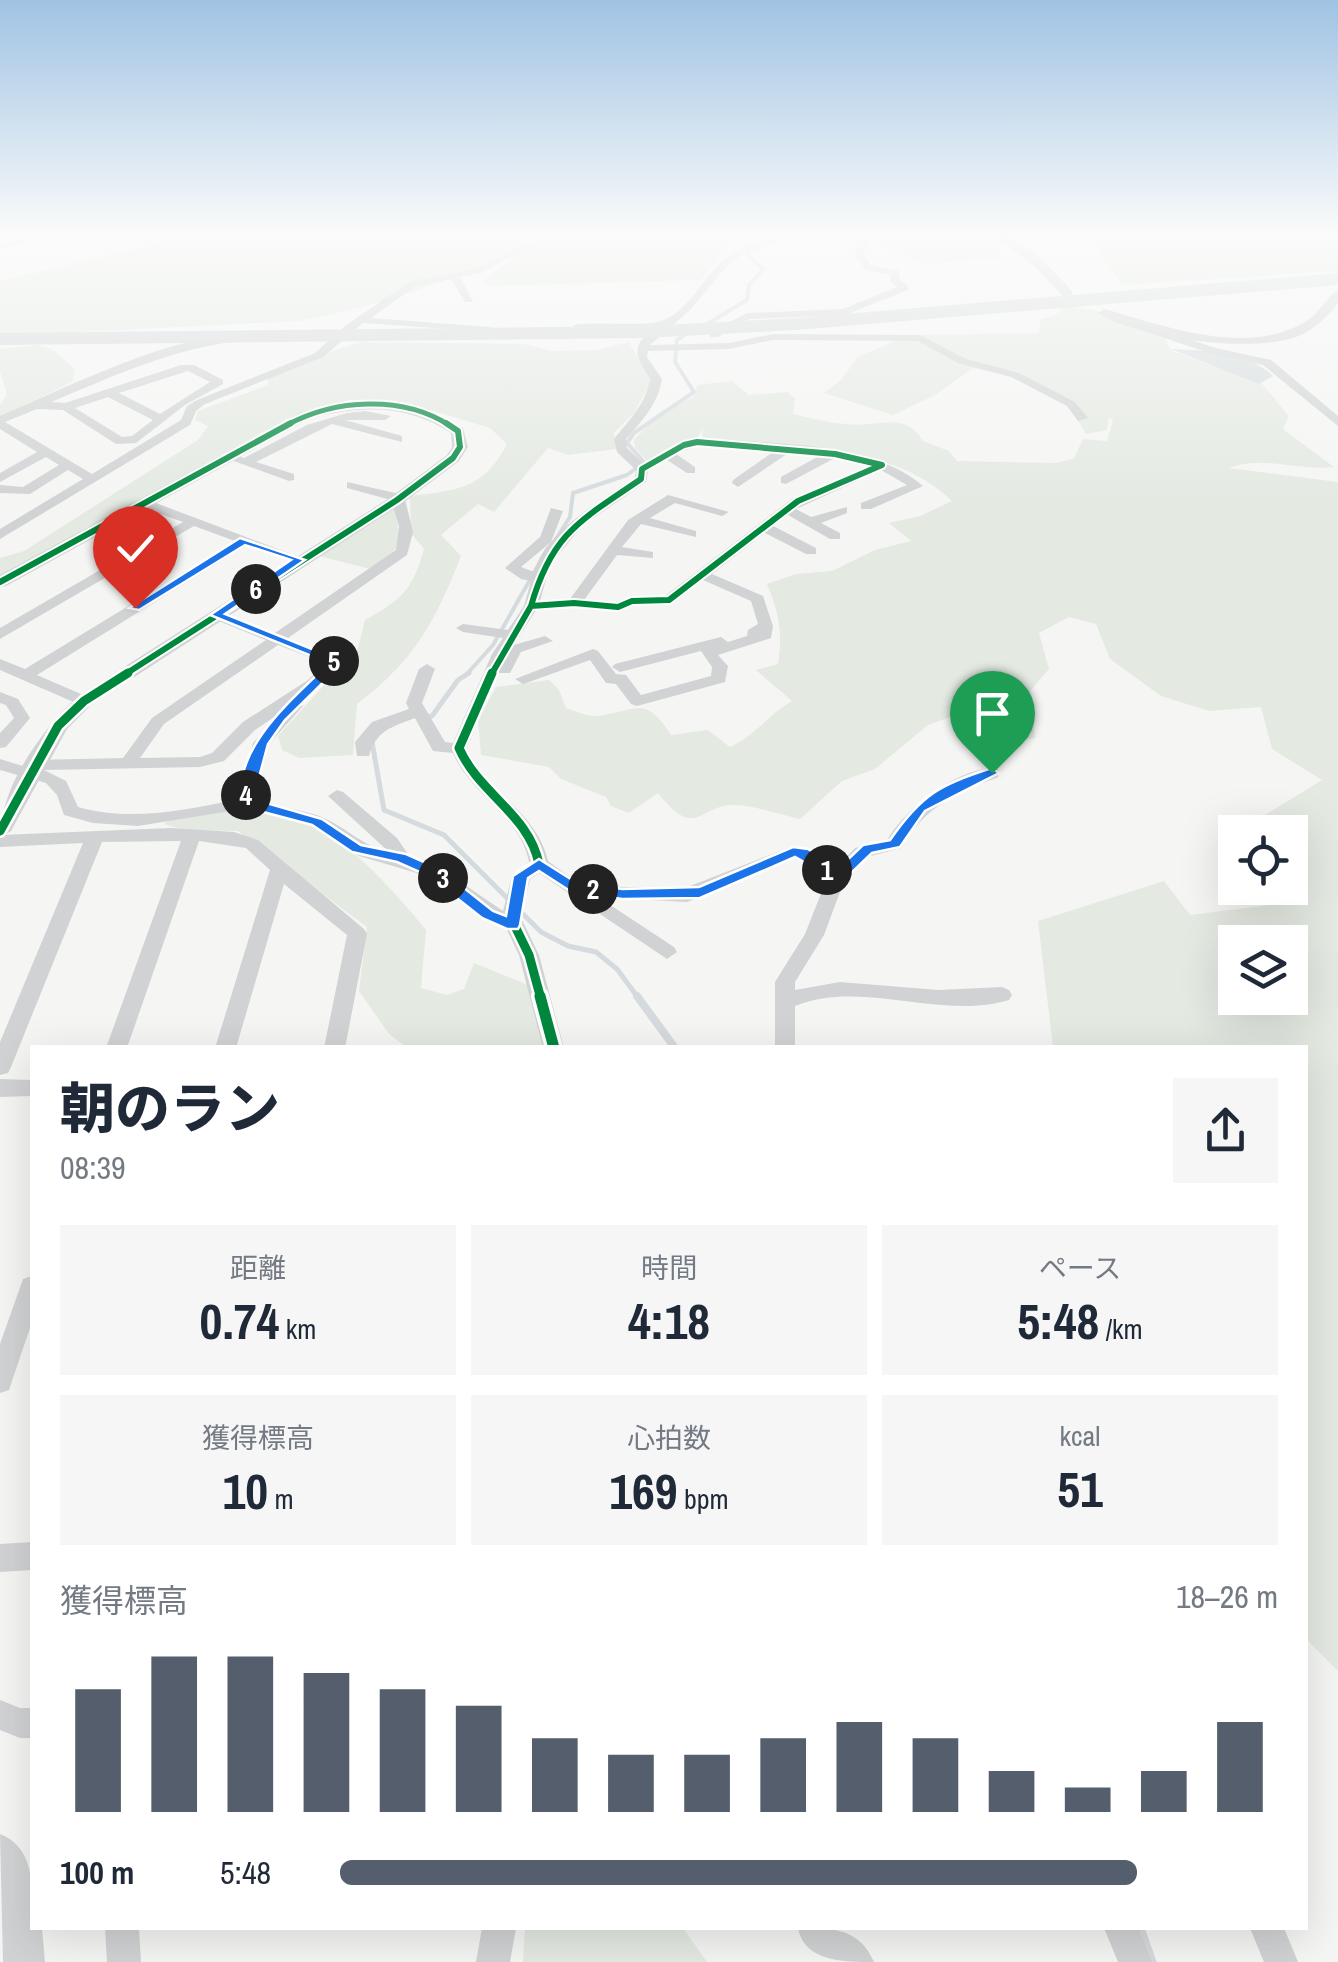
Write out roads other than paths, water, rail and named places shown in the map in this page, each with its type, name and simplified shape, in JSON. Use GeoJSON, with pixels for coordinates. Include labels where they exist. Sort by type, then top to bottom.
{"type":"FeatureCollection","features":[{"type":"Feature","properties":{"kind":"highway"},"geometry":{"type":"LineString","coordinates":[[0,341],[347,332],[642,340],[790,324]]}},
{"type":"Feature","properties":{"kind":"highway"},"geometry":{"type":"LineString","coordinates":[[0,341],[192,336]]}},
{"type":"Feature","properties":{"kind":"street"},"geometry":{"type":"LineString","coordinates":[[0,535],[186,422],[191,410],[201,402],[319,355],[359,324]]}},
{"type":"Feature","properties":{"kind":"street"},"geometry":{"type":"LineString","coordinates":[[92,479],[6,434],[0,422],[70,388],[208,340],[347,332],[666,324]]}},
{"type":"Feature","properties":{"kind":"street"},"geometry":{"type":"LineString","coordinates":[[642,340],[666,324]]}},
{"type":"Feature","properties":{"kind":"street"},"geometry":{"type":"LineString","coordinates":[[702,346],[732,324]]}},
{"type":"Feature","properties":{"kind":"street"},"geometry":{"type":"LineString","coordinates":[[1133,324],[1213,351],[1267,362],[1336,418]]}},
{"type":"Feature","properties":{"kind":"street"},"geometry":{"type":"LineString","coordinates":[[1145,328],[1206,338],[1276,336],[1312,324]]}},
{"type":"Feature","properties":{"kind":"street"},"geometry":{"type":"LineString","coordinates":[[1267,362],[1277,349],[1276,336]]}},
{"type":"Feature","properties":{"kind":"street"},"geometry":{"type":"LineString","coordinates":[[642,340],[702,346],[773,338],[926,339],[962,361],[1015,375],[1071,404],[1082,418]]}},
{"type":"Feature","properties":{"kind":"street"},"geometry":{"type":"LineString","coordinates":[[539,864],[538,846],[526,828],[480,789],[459,748],[475,706],[531,606],[543,564],[577,523],[640,479],[640,467],[621,449],[620,440],[654,392],[656,379],[641,357],[642,340]]}},
{"type":"Feature","properties":{"kind":"street"},"geometry":{"type":"LineString","coordinates":[[36,405],[66,408],[181,368],[190,367],[219,382],[160,418],[136,440],[120,441],[66,408]]}},
{"type":"Feature","properties":{"kind":"street"},"geometry":{"type":"LineString","coordinates":[[110,393],[160,418]]}},
{"type":"Feature","properties":{"kind":"street"},"geometry":{"type":"LineString","coordinates":[[0,582],[226,457],[354,404],[402,407],[444,420],[458,431],[460,447],[453,458],[398,499],[84,701],[58,726],[0,831]]}},
{"type":"Feature","properties":{"kind":"street"},"geometry":{"type":"LineString","coordinates":[[323,415],[398,440]]}},
{"type":"Feature","properties":{"kind":"street"},"geometry":{"type":"LineString","coordinates":[[245,463],[323,415],[385,416]]}},
{"type":"Feature","properties":{"kind":"street"},"geometry":{"type":"LineString","coordinates":[[640,467],[684,444],[697,442],[835,454],[882,465],[917,486],[866,506]]}},
{"type":"Feature","properties":{"kind":"street"},"geometry":{"type":"LineString","coordinates":[[738,483],[783,450]]}},
{"type":"Feature","properties":{"kind":"street"},"geometry":{"type":"LineString","coordinates":[[0,478],[46,452]]}},
{"type":"Feature","properties":{"kind":"street"},"geometry":{"type":"LineString","coordinates":[[786,480],[835,454]]}},
{"type":"Feature","properties":{"kind":"street"},"geometry":{"type":"LineString","coordinates":[[669,455],[691,470]]}},
{"type":"Feature","properties":{"kind":"street"},"geometry":{"type":"LineString","coordinates":[[226,457],[290,476]]}},
{"type":"Feature","properties":{"kind":"street"},"geometry":{"type":"LineString","coordinates":[[0,489],[25,491],[68,465]]}},
{"type":"Feature","properties":{"kind":"street"},"geometry":{"type":"LineString","coordinates":[[531,606],[574,602],[618,608],[640,600],[669,600],[798,500],[882,465]]}},
{"type":"Feature","properties":{"kind":"street"},"geometry":{"type":"LineString","coordinates":[[352,485],[398,499]]}},
{"type":"Feature","properties":{"kind":"street"},"geometry":{"type":"LineString","coordinates":[[574,602],[633,523],[673,498],[722,512]]}},
{"type":"Feature","properties":{"kind":"street"},"geometry":{"type":"LineString","coordinates":[[128,763],[158,721],[402,552],[406,544],[398,499]]}},
{"type":"Feature","properties":{"kind":"street"},"geometry":{"type":"LineString","coordinates":[[142,503],[300,560]]}},
{"type":"Feature","properties":{"kind":"street"},"geometry":{"type":"LineString","coordinates":[[810,522],[842,510]]}},
{"type":"Feature","properties":{"kind":"street"},"geometry":{"type":"LineString","coordinates":[[540,576],[526,576],[512,568],[546,539],[556,511]]}},
{"type":"Feature","properties":{"kind":"street"},"geometry":{"type":"LineString","coordinates":[[785,511],[810,522],[831,536],[785,511]]}},
{"type":"Feature","properties":{"kind":"street"},"geometry":{"type":"LineString","coordinates":[[642,520],[690,534]]}},
{"type":"Feature","properties":{"kind":"street"},"geometry":{"type":"LineString","coordinates":[[0,634],[192,522]]}},
{"type":"Feature","properties":{"kind":"street"},"geometry":{"type":"LineString","coordinates":[[764,527],[811,551]]}},
{"type":"Feature","properties":{"kind":"street"},"geometry":{"type":"LineString","coordinates":[[26,674],[244,541]]}},
{"type":"Feature","properties":{"kind":"street"},"geometry":{"type":"LineString","coordinates":[[614,550],[648,554]]}},
{"type":"Feature","properties":{"kind":"street"},"geometry":{"type":"LineString","coordinates":[[523,679],[593,654],[612,680],[620,678],[637,701],[720,679],[720,666],[708,653],[766,634],[758,599],[703,575]]}},
{"type":"Feature","properties":{"kind":"street"},"geometry":{"type":"LineString","coordinates":[[216,615],[338,662],[261,743],[248,784],[246,796],[251,802]]}},
{"type":"Feature","properties":{"kind":"street"},"geometry":{"type":"LineString","coordinates":[[463,628],[511,636]]}},
{"type":"Feature","properties":{"kind":"street"},"geometry":{"type":"LineString","coordinates":[[620,667],[764,630]]}},
{"type":"Feature","properties":{"kind":"street"},"geometry":{"type":"LineString","coordinates":[[488,686],[498,684],[516,649],[545,641]]}},
{"type":"Feature","properties":{"kind":"street"},"geometry":{"type":"LineString","coordinates":[[0,664],[84,701]]}},
{"type":"Feature","properties":{"kind":"street"},"geometry":{"type":"LineString","coordinates":[[427,668],[412,700],[439,747],[459,748]]}},
{"type":"Feature","properties":{"kind":"street"},"geometry":{"type":"LineString","coordinates":[[31,769],[200,762],[218,757],[248,726],[314,683]]}},
{"type":"Feature","properties":{"kind":"street"},"geometry":{"type":"LineString","coordinates":[[0,698],[12,702],[22,718],[0,743]]}},
{"type":"Feature","properties":{"kind":"street"},"geometry":{"type":"LineString","coordinates":[[363,752],[362,742],[378,726],[422,715]]}},
{"type":"Feature","properties":{"kind":"street"},"geometry":{"type":"LineString","coordinates":[[0,764],[53,777],[63,786],[70,812],[100,821],[149,822],[251,802],[317,822],[357,849],[401,858],[434,872],[487,914],[512,922]]}},
{"type":"Feature","properties":{"kind":"street"},"geometry":{"type":"LineString","coordinates":[[785,1045],[783,1003],[788,974],[814,935],[840,875],[868,848],[895,844],[920,808],[948,790],[992,773]]}},
{"type":"Feature","properties":{"kind":"street"},"geometry":{"type":"LineString","coordinates":[[336,796],[352,815],[396,844],[401,858]]}},
{"type":"Feature","properties":{"kind":"street"},"geometry":{"type":"LineString","coordinates":[[117,1045],[192,836]]}},
{"type":"Feature","properties":{"kind":"street"},"geometry":{"type":"LineString","coordinates":[[0,841],[192,836],[229,837],[251,843],[279,870],[340,916],[356,934],[335,1045]]}},
{"type":"Feature","properties":{"kind":"street"},"geometry":{"type":"LineString","coordinates":[[0,1067],[94,838]]}},
{"type":"Feature","properties":{"kind":"street"},"geometry":{"type":"LineString","coordinates":[[570,886],[622,894],[688,895],[793,852],[802,853],[840,875]]}},
{"type":"Feature","properties":{"kind":"street"},"geometry":{"type":"LineString","coordinates":[[539,864],[578,895],[666,952]]}},
{"type":"Feature","properties":{"kind":"street"},"geometry":{"type":"LineString","coordinates":[[539,864],[520,876],[512,922],[529,955],[553,1045]]}},
{"type":"Feature","properties":{"kind":"street"},"geometry":{"type":"LineString","coordinates":[[226,1045],[279,870]]}},
{"type":"Feature","properties":{"kind":"street"},"geometry":{"type":"LineString","coordinates":[[783,1003],[806,994],[871,989],[938,998],[1002,995]]}},
{"type":"Feature","properties":{"kind":"street"},"geometry":{"type":"LineString","coordinates":[[0,1088],[30,1088]]}},
{"type":"Feature","properties":{"kind":"street"},"geometry":{"type":"LineString","coordinates":[[0,1381],[30,1293]]}},
{"type":"Feature","properties":{"kind":"street"},"geometry":{"type":"LineString","coordinates":[[0,1558],[30,1556]]}},
{"type":"Feature","properties":{"kind":"street"},"geometry":{"type":"LineString","coordinates":[[0,1854],[17,1884],[24,1962]]}},
{"type":"Feature","properties":{"kind":"street"},"geometry":{"type":"LineString","coordinates":[[122,1930],[124,1962]]}},
{"type":"Feature","properties":{"kind":"street"},"geometry":{"type":"LineString","coordinates":[[493,1962],[499,1930]]}},
{"type":"Feature","properties":{"kind":"street"},"geometry":{"type":"LineString","coordinates":[[814,1930],[857,1962]]}},
{"type":"Feature","properties":{"kind":"street"},"geometry":{"type":"LineString","coordinates":[[1122,1930],[1135,1962]]}},
{"type":"Feature","properties":{"kind":"street"},"geometry":{"type":"LineString","coordinates":[[1267,1930],[1281,1962]]}},
{"type":"Feature","properties":{"kind":"waterway"},"geometry":{"type":"LineString","coordinates":[[556,539],[570,517],[573,493],[627,475],[644,462],[627,443],[634,433],[694,392],[675,362],[677,340],[687,333]]}},
{"type":"Feature","properties":{"kind":"waterway"},"geometry":{"type":"LineString","coordinates":[[466,675],[493,645],[548,548]]}},
{"type":"Feature","properties":{"kind":"waterway"},"geometry":{"type":"LineString","coordinates":[[422,717],[432,716],[466,675]]}},
{"type":"Feature","properties":{"kind":"waterway"},"geometry":{"type":"LineString","coordinates":[[372,742],[384,810],[444,835],[541,932],[568,946],[596,952],[617,969],[639,999]]}},
{"type":"Feature","properties":{"kind":"waterway"},"geometry":{"type":"LineString","coordinates":[[637,996],[673,1045]]}},
{"type":"Feature","properties":{"kind":"waterway"},"geometry":{"type":"LineString","coordinates":[[1141,1930],[1152,1962]]}}]}
